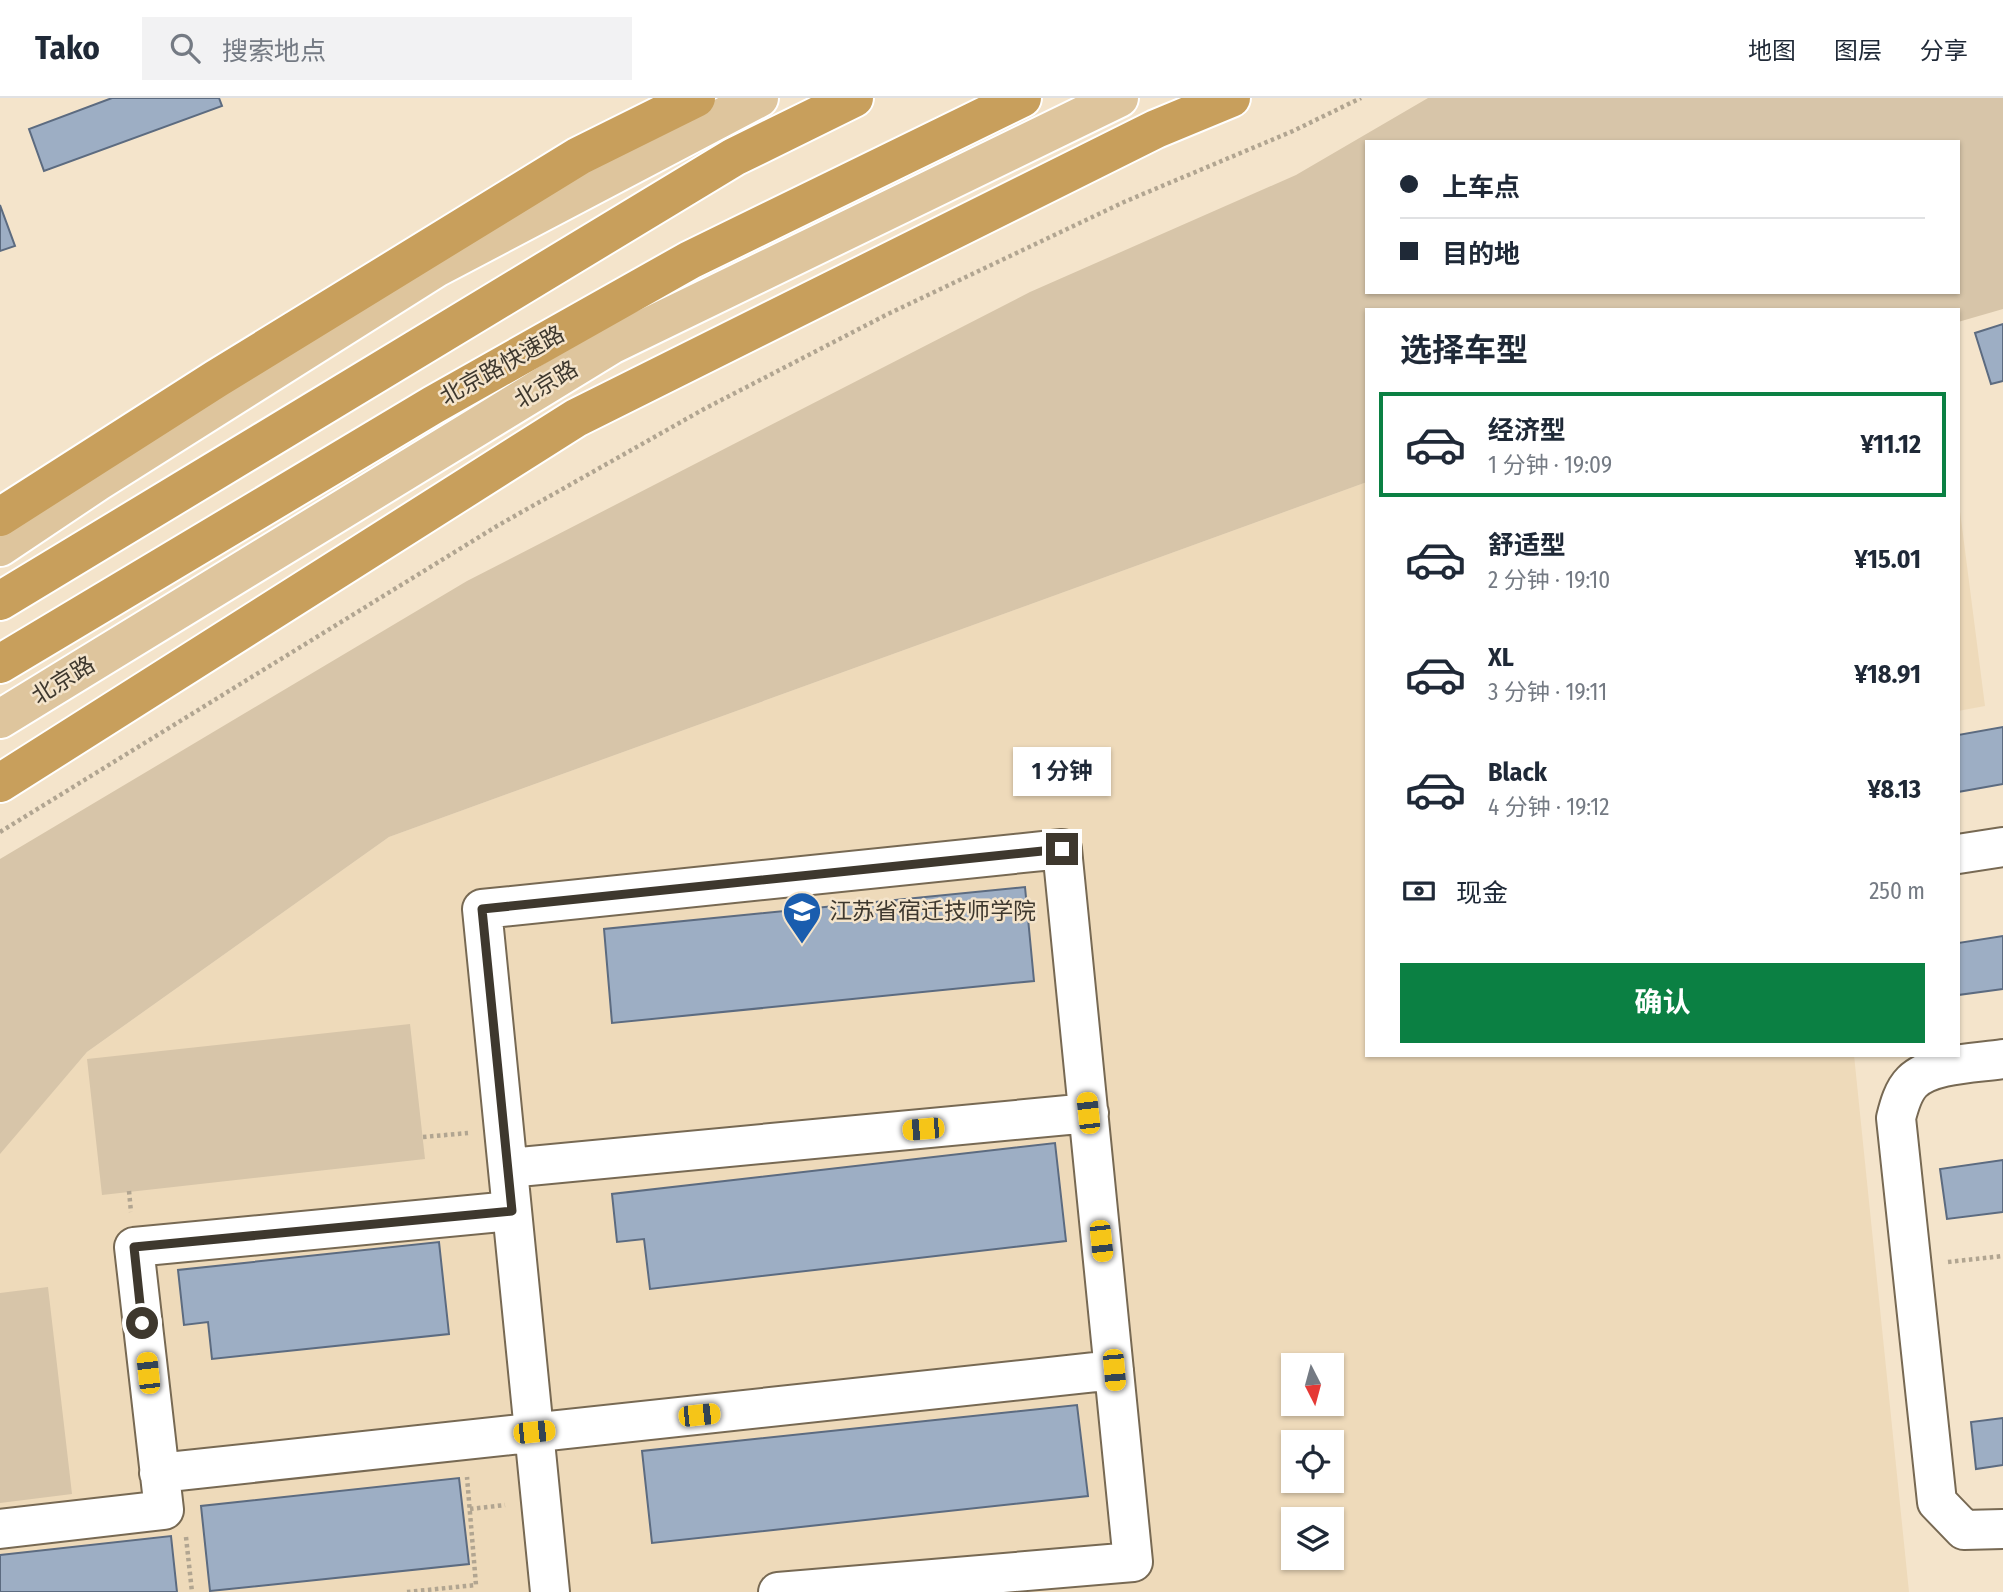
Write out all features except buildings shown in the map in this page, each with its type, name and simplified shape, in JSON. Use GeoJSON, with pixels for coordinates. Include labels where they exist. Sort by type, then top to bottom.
{"type":"FeatureCollection","features":[{"type":"Feature","properties":{"kind":"highway"},"geometry":{"type":"LineString","coordinates":[[0,517],[216,379],[579,156],[696,98]]}},
{"type":"Feature","properties":{"kind":"highway"},"geometry":{"type":"LineString","coordinates":[[0,601],[734,157],[854,98]]}},
{"type":"Feature","properties":{"kind":"highway","name":"北京路快速路"},"geometry":{"type":"LineString","coordinates":[[0,664],[433,405],[678,266],[1022,98]]}},
{"type":"Feature","properties":{"kind":"highway"},"geometry":{"type":"LineString","coordinates":[[0,783],[576,418],[1156,129],[1231,98]]}},
{"type":"Feature","properties":{"kind":"main road"},"geometry":{"type":"LineString","coordinates":[[0,547],[97,481],[436,268],[759,98]]}},
{"type":"Feature","properties":{"kind":"main road","name":"北京路"},"geometry":{"type":"LineString","coordinates":[[0,719],[611,345],[1119,98]]}},
{"type":"Feature","properties":{"kind":"lane"},"geometry":{"type":"LineString","coordinates":[[1960,854],[2003,847]]}},
{"type":"Feature","properties":{"kind":"lane"},"geometry":{"type":"LineString","coordinates":[[550,1592],[482,909],[1062,849],[1133,1562],[778,1592]]}},
{"type":"Feature","properties":{"kind":"lane"},"geometry":{"type":"LineString","coordinates":[[2003,1059],[1934,1069],[1912,1082],[1902,1098],[1896,1118],[1937,1502],[1964,1530],[2003,1529]]}},
{"type":"Feature","properties":{"kind":"lane"},"geometry":{"type":"LineString","coordinates":[[508,1168],[1088,1113]]}},
{"type":"Feature","properties":{"kind":"lane"},"geometry":{"type":"LineString","coordinates":[[0,1529],[164,1510],[134,1247],[512,1211]]}},
{"type":"Feature","properties":{"kind":"lane"},"geometry":{"type":"LineString","coordinates":[[159,1473],[1114,1370]]}},
{"type":"Feature","properties":{"kind":"path"},"geometry":{"type":"LineString","coordinates":[[0,832],[497,526],[704,409],[886,315],[1124,202],[1293,131],[1361,98]]}},
{"type":"Feature","properties":{"kind":"path"},"geometry":{"type":"LineString","coordinates":[[423,1137],[503,1129]]}},
{"type":"Feature","properties":{"kind":"path"},"geometry":{"type":"LineString","coordinates":[[1912,1267],[2003,1256]]}},
{"type":"Feature","properties":{"kind":"path"},"geometry":{"type":"LineString","coordinates":[[407,1592],[476,1585],[467,1475]]}},
{"type":"Feature","properties":{"kind":"shaded area"},"geometry":{"type":"Polygon","coordinates":[[[1428,98],[2003,98],[2003,309],[1960,321],[1960,308],[1365,308],[1365,483],[389,837],[87,1052],[0,1154],[0,859],[467,581],[1030,292],[1296,175],[1428,98]]]}},
{"type":"Feature","properties":{"kind":"shaded area","name":"江苏省宿迁技师学院"},"geometry":{"type":"Polygon","coordinates":[[[1365,483],[1365,1057],[1854,1057],[1909,1592],[0,1592],[0,1153],[87,1052],[389,837],[1365,483]]]}},
{"type":"Feature","properties":{"kind":"shaded area"},"geometry":{"type":"Polygon","coordinates":[[[1960,512],[1985,706],[1960,711],[1960,512]]]}},
{"type":"Feature","properties":{"kind":"shaded area"},"geometry":{"type":"Polygon","coordinates":[[[410,1024],[425,1159],[102,1195],[87,1059],[410,1024]]]}},
{"type":"Feature","properties":{"kind":"shaded area"},"geometry":{"type":"Polygon","coordinates":[[[48,1287],[72,1494],[0,1503],[0,1293],[48,1287]]]}},
{"type":"Feature","properties":{"kind":"place","name":"江苏省宿迁技师学院"},"geometry":{"type":"Point","coordinates":[802,945]}},
{"type":"Feature","properties":{"kind":"route"},"geometry":{"type":"LineString","coordinates":[[142,1323],[134,1247],[512,1211],[482,909],[1062,849]]}}]}
